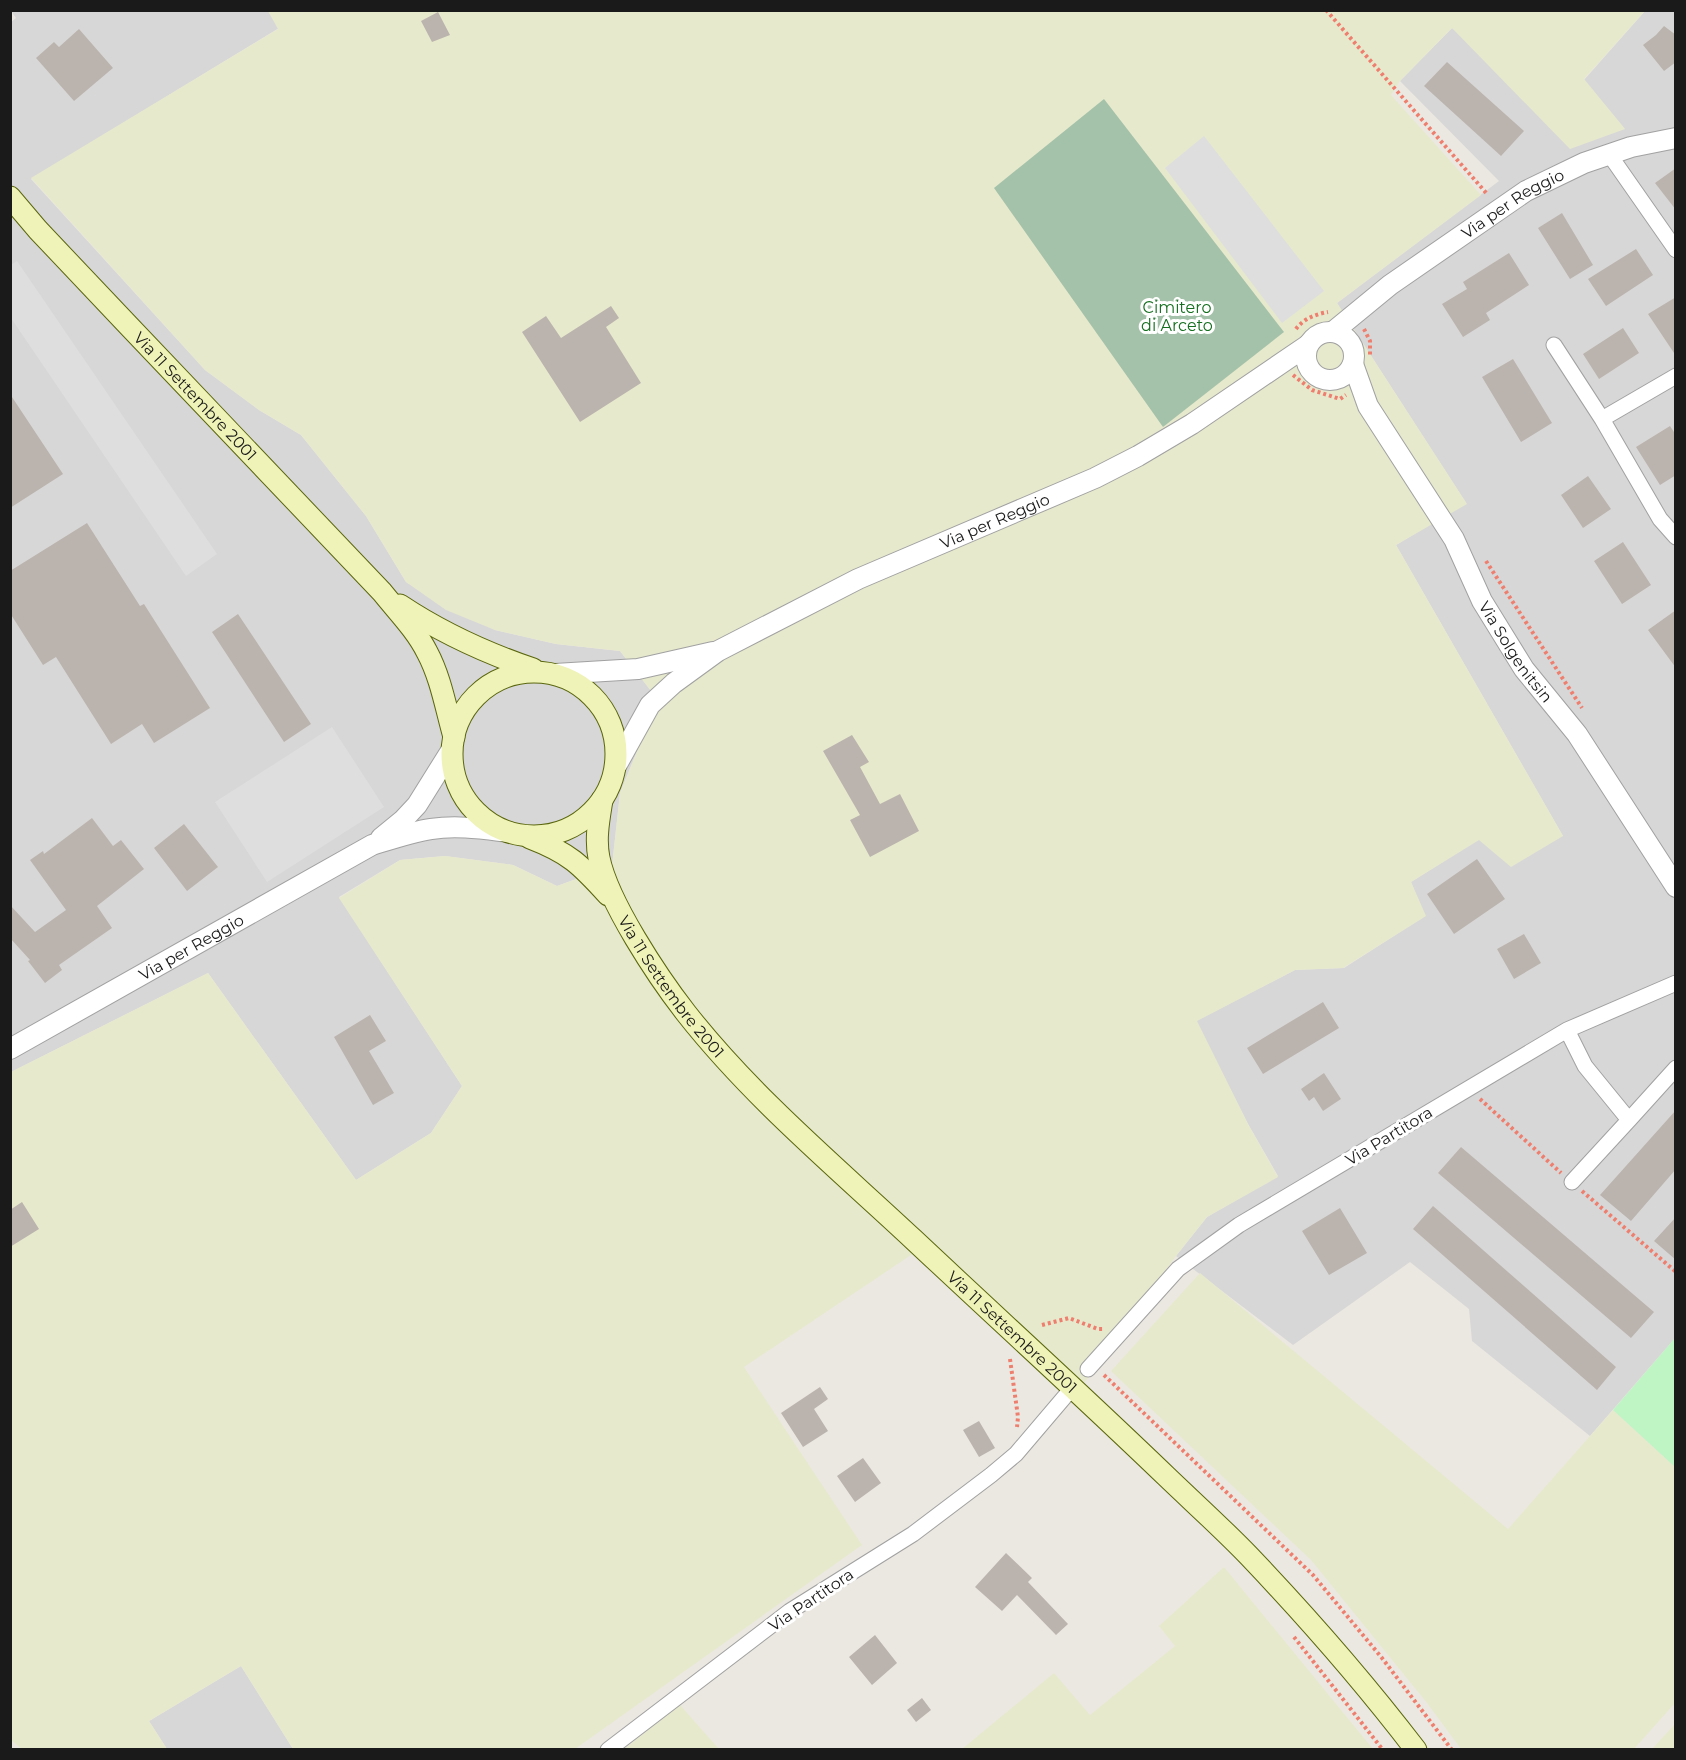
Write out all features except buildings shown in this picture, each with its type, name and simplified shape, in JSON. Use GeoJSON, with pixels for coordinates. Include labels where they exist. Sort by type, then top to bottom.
{"type":"FeatureCollection","features":[{"type":"Feature","properties":{"kind":"main road","name":"Via 11 Settembre 2001"},"geometry":{"type":"LineString","coordinates":[[10,197],[38,230],[382,592],[418,637],[435,668],[453,743],[454,771],[461,792],[473,810],[490,823],[550,846],[576,862],[619,907]]}},
{"type":"Feature","properties":{"kind":"main road","name":"Via 11 Settembre 2001"},"geometry":{"type":"LineString","coordinates":[[382,592],[441,632],[484,651],[580,685],[607,715],[614,734],[616,755],[610,785],[602,800],[583,819],[560,832],[547,835],[515,834]]}},
{"type":"Feature","properties":{"kind":"main road"},"geometry":{"type":"LineString","coordinates":[[453,743],[465,710],[484,688],[511,675],[548,673]]}},
{"type":"Feature","properties":{"kind":"main road","name":"Via 11 Settembre 2001"},"geometry":{"type":"LineString","coordinates":[[602,800],[598,825],[598,848],[604,873],[619,907],[654,967],[686,1012],[725,1059],[792,1126],[1073,1387],[1247,1554],[1336,1651],[1416,1749]]}},
{"type":"Feature","properties":{"kind":"street","name":"Via per Reggio"},"geometry":{"type":"LineString","coordinates":[[615,768],[650,705],[674,683],[718,651],[838,588],[1104,474],[1165,441],[1262,377],[1288,366],[1317,335],[1334,331],[1355,320],[1367,303],[1500,209],[1544,181],[1609,154],[1676,138]]}},
{"type":"Feature","properties":{"kind":"street"},"geometry":{"type":"LineString","coordinates":[[1609,154],[1676,250]]}},
{"type":"Feature","properties":{"kind":"street"},"geometry":{"type":"LineString","coordinates":[[1355,320],[1352,344],[1355,354],[1353,364],[1355,389]]}},
{"type":"Feature","properties":{"kind":"street"},"geometry":{"type":"LineString","coordinates":[[1334,331],[1341,333],[1352,344]]}},
{"type":"Feature","properties":{"kind":"street"},"geometry":{"type":"LineString","coordinates":[[1308,345],[1306,359],[1320,376]]}},
{"type":"Feature","properties":{"kind":"street"},"geometry":{"type":"LineString","coordinates":[[1554,345],[1602,419],[1659,519],[1676,537]]}},
{"type":"Feature","properties":{"kind":"street"},"geometry":{"type":"LineString","coordinates":[[1288,366],[1335,380],[1346,374],[1353,364]]}},
{"type":"Feature","properties":{"kind":"street","name":"Via Solgenitsin"},"geometry":{"type":"LineString","coordinates":[[1320,376],[1355,389],[1368,406],[1454,539],[1482,601],[1524,669],[1578,734],[1676,887]]}},
{"type":"Feature","properties":{"kind":"street"},"geometry":{"type":"LineString","coordinates":[[1602,419],[1676,376]]}},
{"type":"Feature","properties":{"kind":"street","name":"Via per Reggio"},"geometry":{"type":"LineString","coordinates":[[548,673],[638,669],[718,651]]}},
{"type":"Feature","properties":{"kind":"street","name":"Via per Reggio"},"geometry":{"type":"LineString","coordinates":[[10,1049],[372,845],[403,820],[417,805],[453,743]]}},
{"type":"Feature","properties":{"kind":"street","name":"Via per Reggio"},"geometry":{"type":"LineString","coordinates":[[372,845],[410,833],[432,829],[471,827],[515,834]]}},
{"type":"Feature","properties":{"kind":"street","name":"Via Partitora"},"geometry":{"type":"LineString","coordinates":[[1090,1367],[1178,1269],[1239,1225],[1566,1030],[1676,983]]}},
{"type":"Feature","properties":{"kind":"street"},"geometry":{"type":"LineString","coordinates":[[1566,1030],[1585,1066],[1629,1120]]}},
{"type":"Feature","properties":{"kind":"street"},"geometry":{"type":"LineString","coordinates":[[1572,1182],[1676,1068]]}},
{"type":"Feature","properties":{"kind":"street","name":"Via Partitora"},"geometry":{"type":"LineString","coordinates":[[608,1749],[790,1611],[913,1534],[991,1475],[1016,1454],[1073,1387]]}},
{"type":"Feature","properties":{"kind":"path"},"geometry":{"type":"LineString","coordinates":[[1326,10],[1500,209]]}},
{"type":"Feature","properties":{"kind":"path"},"geometry":{"type":"LineString","coordinates":[[1342,310],[1355,320],[1365,330],[1370,341],[1367,380],[1340,399],[1312,390],[1288,366],[1287,348],[1300,324],[1318,314],[1342,310]]}},
{"type":"Feature","properties":{"kind":"path"},"geometry":{"type":"LineString","coordinates":[[1482,555],[1583,709]]}},
{"type":"Feature","properties":{"kind":"path"},"geometry":{"type":"LineString","coordinates":[[1042,1325],[1069,1318],[1098,1329],[1127,1326]]}},
{"type":"Feature","properties":{"kind":"path"},"geometry":{"type":"LineString","coordinates":[[1010,1359],[1018,1417],[1016,1454]]}},
{"type":"Feature","properties":{"kind":"path"},"geometry":{"type":"LineString","coordinates":[[1090,1367],[1158,1424],[1313,1575],[1382,1658],[1452,1749]]}},
{"type":"Feature","properties":{"kind":"path"},"geometry":{"type":"LineString","coordinates":[[1289,1631],[1383,1749]]}},
{"type":"Feature","properties":{"kind":"shaded area"},"geometry":{"type":"Polygon","coordinates":[[[11,11],[268,11],[279,28],[31,179],[205,370],[259,410],[301,435],[366,516],[406,582],[495,630],[556,644],[620,651],[662,705],[640,744],[620,793],[612,866],[557,886],[513,865],[445,856],[400,860],[339,897],[462,1086],[431,1133],[356,1180],[208,973],[11,1072],[10,23],[16,18],[11,11]]]}},
{"type":"Feature","properties":{"kind":"shaded area"},"geometry":{"type":"Polygon","coordinates":[[[1645,11],[1675,11],[1675,1338],[1590,1436],[1472,1341],[1469,1309],[1410,1262],[1293,1345],[1176,1256],[1207,1217],[1278,1176],[1248,1124],[1196,1021],[1295,970],[1344,968],[1425,916],[1411,882],[1479,839],[1563,836],[1396,545],[1466,503],[1337,303],[1499,181],[1400,81],[1452,28],[1624,128],[1584,80],[1645,11]]]}},
{"type":"Feature","properties":{"kind":"shaded area"},"geometry":{"type":"Polygon","coordinates":[[[1204,136],[1324,291],[1282,323],[1165,168],[1204,136]]]}},
{"type":"Feature","properties":{"kind":"shaded area"},"geometry":{"type":"Polygon","coordinates":[[[17,261],[217,554],[186,576],[11,318],[11,265],[17,261]]]}},
{"type":"Feature","properties":{"kind":"shaded area"},"geometry":{"type":"Polygon","coordinates":[[[332,727],[384,807],[267,882],[215,802],[332,727]]]}},
{"type":"Feature","properties":{"kind":"shaded area"},"geometry":{"type":"Polygon","coordinates":[[[241,1666],[293,1749],[167,1749],[149,1721],[241,1666]]]}},
{"type":"Feature","properties":{"kind":"green space"},"geometry":{"type":"Polygon","coordinates":[[[308,10],[1645,11],[1584,79],[1625,129],[1570,149],[1452,28],[1400,81],[1391,95],[1481,195],[1337,303],[1467,504],[1396,545],[1563,836],[1511,867],[1479,840],[1411,882],[1426,916],[1343,968],[1295,970],[1197,1021],[1248,1124],[1278,1177],[1207,1217],[1080,1389],[920,1249],[744,1367],[862,1545],[575,1749],[293,1749],[241,1666],[149,1721],[167,1749],[22,1749],[11,1740],[11,1072],[208,973],[356,1180],[431,1133],[462,1086],[339,898],[400,860],[445,856],[513,865],[557,886],[612,866],[620,793],[640,744],[662,705],[620,651],[556,644],[495,630],[446,610],[406,582],[366,516],[301,435],[259,410],[205,370],[31,178],[278,29],[268,11],[306,11],[299,16],[308,10]]]}},
{"type":"Feature","properties":{"kind":"green space","name":"Cimitero di Arceto"},"geometry":{"type":"Polygon","coordinates":[[[1104,99],[1284,332],[1163,427],[994,188],[1104,99]]]}},
{"type":"Feature","properties":{"kind":"green space"},"geometry":{"type":"Polygon","coordinates":[[[1200,1273],[1508,1529],[1613,1410],[1675,1467],[1675,1703],[1634,1749],[1461,1749],[1427,1703],[1311,1560],[1111,1371],[1200,1273]]]}},
{"type":"Feature","properties":{"kind":"green space"},"geometry":{"type":"Polygon","coordinates":[[[1675,1338],[1675,1467],[1613,1410],[1675,1338]]]}},
{"type":"Feature","properties":{"kind":"green space"},"geometry":{"type":"Polygon","coordinates":[[[1224,1567],[1373,1749],[962,1749],[1054,1673],[1090,1715],[1175,1646],[1159,1626],[1224,1567]]]}},
{"type":"Feature","properties":{"kind":"green space"},"geometry":{"type":"Polygon","coordinates":[[[680,1705],[719,1749],[624,1749],[680,1705]]]}},
{"type":"Feature","properties":{"kind":"green space"},"geometry":{"type":"Polygon","coordinates":[[[1675,1724],[1675,1749],[1652,1749],[1675,1724]]]}}]}
